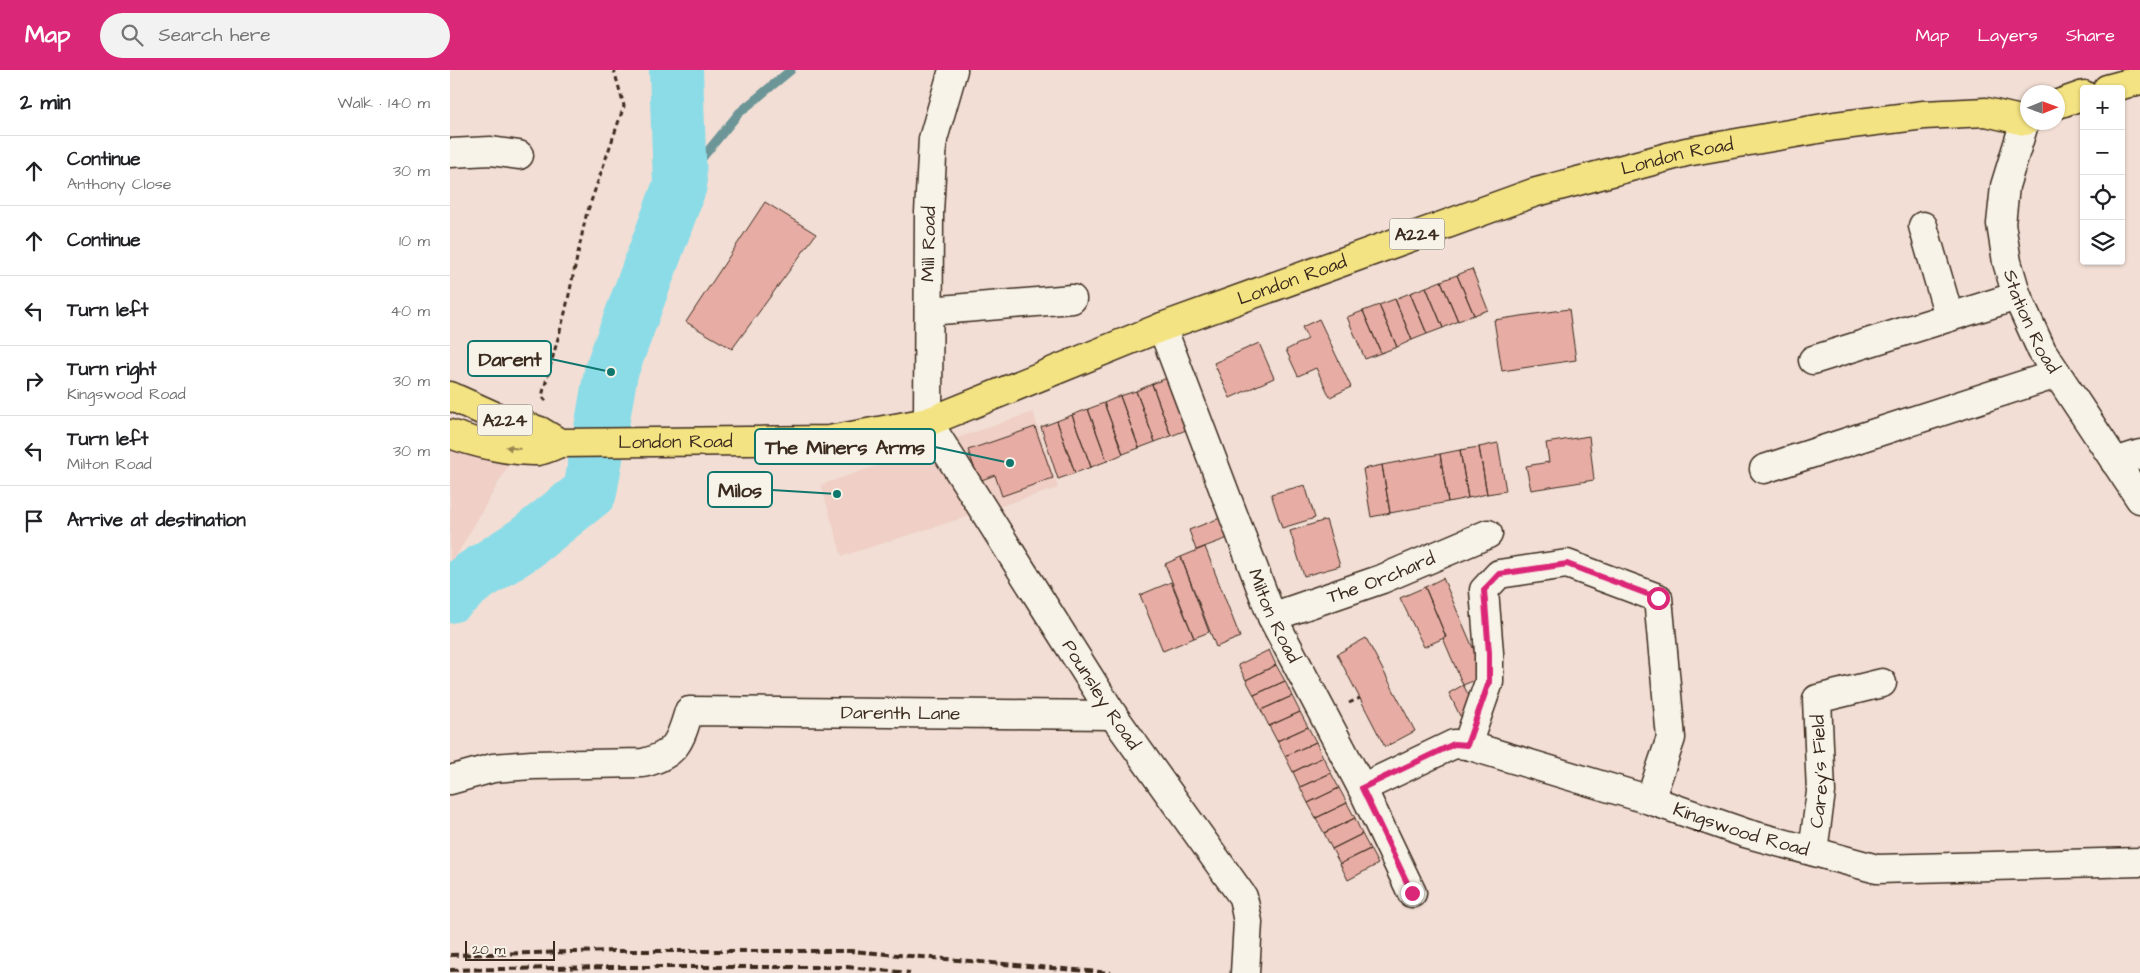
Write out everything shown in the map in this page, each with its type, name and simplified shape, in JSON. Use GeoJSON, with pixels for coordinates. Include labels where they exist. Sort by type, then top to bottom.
{"type":"FeatureCollection","features":[{"type":"Feature","properties":{"kind":"main road"},"geometry":{"type":"LineString","coordinates":[[2122,85],[2140,80]]}},
{"type":"Feature","properties":{"kind":"main road"},"geometry":{"type":"LineString","coordinates":[[2065,102],[2080,96]]}},
{"type":"Feature","properties":{"kind":"main road","name":"London Road"},"geometry":{"type":"LineString","coordinates":[[450,434],[466,440],[514,449],[539,451],[566,444],[829,440],[928,422],[1162,327],[1533,193],[1686,152],[1835,126],[1924,115],[1986,112],[2020,119]]}},
{"type":"Feature","properties":{"kind":"main road","name":"A224"},"geometry":{"type":"LineString","coordinates":[[450,396],[497,417],[540,430],[566,444]]}},
{"type":"Feature","properties":{"kind":"street","name":"Mill Road"},"geometry":{"type":"LineString","coordinates":[[928,422],[929,213],[933,139],[953,70]]}},
{"type":"Feature","properties":{"kind":"street","name":"Station Road"},"geometry":{"type":"LineString","coordinates":[[2023,130],[2006,186],[2001,224],[2007,262],[2017,296],[2042,352],[2057,374],[2128,458],[2140,499]]}},
{"type":"Feature","properties":{"kind":"street"},"geometry":{"type":"LineString","coordinates":[[450,153],[491,151],[519,155]]}},
{"type":"Feature","properties":{"kind":"street"},"geometry":{"type":"LineString","coordinates":[[1923,226],[1949,316]]}},
{"type":"Feature","properties":{"kind":"street"},"geometry":{"type":"LineString","coordinates":[[1813,360],[2017,296]]}},
{"type":"Feature","properties":{"kind":"street"},"geometry":{"type":"LineString","coordinates":[[928,310],[1072,299]]}},
{"type":"Feature","properties":{"kind":"street","name":"Milton Road"},"geometry":{"type":"LineString","coordinates":[[1162,327],[1272,617],[1362,788],[1412,893]]}},
{"type":"Feature","properties":{"kind":"street"},"geometry":{"type":"LineString","coordinates":[[1764,469],[2057,374]]}},
{"type":"Feature","properties":{"kind":"street","name":"Pounsley Road"},"geometry":{"type":"LineString","coordinates":[[928,422],[1113,715],[1243,897],[1248,922],[1246,973]]}},
{"type":"Feature","properties":{"kind":"street","name":"The Orchard"},"geometry":{"type":"LineString","coordinates":[[1272,617],[1382,579],[1488,534]]}},
{"type":"Feature","properties":{"kind":"street"},"geometry":{"type":"LineString","coordinates":[[1467,745],[1489,682],[1489,653],[1484,590],[1499,574],[1567,564],[1658,598],[1671,738],[1650,800]]}},
{"type":"Feature","properties":{"kind":"street","name":"Carey's Field"},"geometry":{"type":"LineString","coordinates":[[1813,851],[1822,792],[1817,699],[1882,683]]}},
{"type":"Feature","properties":{"kind":"street","name":"Darenth Lane"},"geometry":{"type":"LineString","coordinates":[[450,780],[493,768],[532,765],[643,763],[659,759],[670,752],[680,739],[689,711],[1113,715]]}},
{"type":"Feature","properties":{"kind":"street","name":"Kingswood Road"},"geometry":{"type":"LineString","coordinates":[[1362,788],[1454,744],[1467,745],[1650,800],[1745,833],[1877,869],[2140,862]]}},
{"type":"Feature","properties":{"kind":"path"},"geometry":{"type":"LineString","coordinates":[[547,404],[542,396],[564,313],[586,216],[624,106],[614,70]]}},
{"type":"Feature","properties":{"kind":"shaded area"},"geometry":{"type":"Polygon","coordinates":[[[1033,412],[1058,488],[842,556],[821,485],[1033,412]]]}},
{"type":"Feature","properties":{"kind":"shaded area"},"geometry":{"type":"Polygon","coordinates":[[[450,444],[511,461],[450,567],[450,444]]]}},
{"type":"Feature","properties":{"kind":"building"},"geometry":{"type":"Polygon","coordinates":[[[765,202],[816,234],[732,349],[686,322],[765,202]]]}},
{"type":"Feature","properties":{"kind":"building"},"geometry":{"type":"Polygon","coordinates":[[[1472,269],[1488,310],[1474,315],[1457,275],[1472,269]]]}},
{"type":"Feature","properties":{"kind":"building"},"geometry":{"type":"Polygon","coordinates":[[[1457,275],[1474,315],[1458,321],[1441,281],[1457,275]]]}},
{"type":"Feature","properties":{"kind":"building"},"geometry":{"type":"Polygon","coordinates":[[[1441,281],[1458,321],[1443,328],[1426,287],[1441,281]]]}},
{"type":"Feature","properties":{"kind":"building"},"geometry":{"type":"Polygon","coordinates":[[[1426,287],[1443,328],[1427,334],[1410,293],[1426,287]]]}},
{"type":"Feature","properties":{"kind":"building"},"geometry":{"type":"Polygon","coordinates":[[[1410,293],[1427,334],[1412,340],[1395,299],[1410,293]]]}},
{"type":"Feature","properties":{"kind":"building"},"geometry":{"type":"Polygon","coordinates":[[[1395,299],[1412,340],[1397,347],[1379,305],[1395,299]]]}},
{"type":"Feature","properties":{"kind":"building"},"geometry":{"type":"Polygon","coordinates":[[[1379,305],[1397,347],[1381,353],[1363,311],[1379,305]]]}},
{"type":"Feature","properties":{"kind":"building"},"geometry":{"type":"Polygon","coordinates":[[[1569,309],[1576,360],[1502,371],[1494,320],[1569,309]]]}},
{"type":"Feature","properties":{"kind":"building"},"geometry":{"type":"Polygon","coordinates":[[[1363,311],[1381,353],[1365,359],[1347,317],[1363,311]]]}},
{"type":"Feature","properties":{"kind":"building"},"geometry":{"type":"Polygon","coordinates":[[[1319,319],[1351,387],[1330,397],[1316,368],[1298,376],[1286,350],[1308,339],[1302,327],[1319,319]]]}},
{"type":"Feature","properties":{"kind":"building"},"geometry":{"type":"Polygon","coordinates":[[[1259,343],[1274,378],[1230,398],[1214,363],[1259,343]]]}},
{"type":"Feature","properties":{"kind":"building"},"geometry":{"type":"Polygon","coordinates":[[[1167,378],[1186,430],[1171,436],[1152,384],[1167,378]]]}},
{"type":"Feature","properties":{"kind":"building"},"geometry":{"type":"Polygon","coordinates":[[[1152,384],[1171,436],[1155,442],[1136,391],[1152,384]]]}},
{"type":"Feature","properties":{"kind":"building"},"geometry":{"type":"Polygon","coordinates":[[[1136,391],[1155,442],[1139,448],[1120,396],[1136,391]]]}},
{"type":"Feature","properties":{"kind":"building"},"geometry":{"type":"Polygon","coordinates":[[[1120,396],[1139,448],[1123,454],[1104,403],[1120,396]]]}},
{"type":"Feature","properties":{"kind":"building"},"geometry":{"type":"Polygon","coordinates":[[[1104,403],[1123,454],[1107,461],[1088,409],[1104,403]]]}},
{"type":"Feature","properties":{"kind":"building"},"geometry":{"type":"Polygon","coordinates":[[[1088,409],[1107,461],[1091,467],[1072,415],[1088,409]]]}},
{"type":"Feature","properties":{"kind":"building"},"geometry":{"type":"Polygon","coordinates":[[[1072,415],[1091,467],[1075,473],[1057,421],[1072,415]]]}},
{"type":"Feature","properties":{"kind":"building"},"geometry":{"type":"Polygon","coordinates":[[[1057,421],[1075,473],[1058,479],[1041,427],[1057,421]]]}},
{"type":"Feature","properties":{"kind":"building"},"geometry":{"type":"Polygon","coordinates":[[[1035,427],[1053,478],[1002,496],[995,475],[979,481],[968,450],[1035,427]]]}},
{"type":"Feature","properties":{"kind":"building"},"geometry":{"type":"Polygon","coordinates":[[[1589,436],[1594,480],[1531,490],[1526,466],[1549,462],[1546,443],[1589,436]]]}},
{"type":"Feature","properties":{"kind":"building"},"geometry":{"type":"Polygon","coordinates":[[[1498,443],[1506,491],[1487,494],[1479,447],[1498,443]]]}},
{"type":"Feature","properties":{"kind":"building"},"geometry":{"type":"Polygon","coordinates":[[[1479,447],[1487,494],[1468,498],[1460,450],[1479,447]]]}},
{"type":"Feature","properties":{"kind":"building"},"geometry":{"type":"Polygon","coordinates":[[[1460,450],[1468,498],[1448,502],[1440,454],[1460,450]]]}},
{"type":"Feature","properties":{"kind":"building"},"geometry":{"type":"Polygon","coordinates":[[[1440,454],[1448,502],[1390,513],[1382,465],[1440,454]]]}},
{"type":"Feature","properties":{"kind":"building"},"geometry":{"type":"Polygon","coordinates":[[[1382,465],[1390,513],[1371,517],[1363,469],[1382,465]]]}},
{"type":"Feature","properties":{"kind":"building"},"geometry":{"type":"Polygon","coordinates":[[[1305,485],[1315,518],[1282,528],[1271,494],[1305,485]]]}},
{"type":"Feature","properties":{"kind":"building"},"geometry":{"type":"Polygon","coordinates":[[[1220,518],[1228,538],[1196,550],[1189,530],[1220,518]]]}},
{"type":"Feature","properties":{"kind":"building"},"geometry":{"type":"Polygon","coordinates":[[[1326,520],[1340,566],[1304,576],[1290,531],[1326,520]]]}},
{"type":"Feature","properties":{"kind":"building"},"geometry":{"type":"Polygon","coordinates":[[[1205,547],[1240,637],[1216,647],[1181,557],[1205,547]]]}},
{"type":"Feature","properties":{"kind":"building"},"geometry":{"type":"Polygon","coordinates":[[[1181,557],[1209,632],[1194,638],[1165,564],[1181,557]]]}},
{"type":"Feature","properties":{"kind":"building"},"geometry":{"type":"Polygon","coordinates":[[[1443,578],[1485,676],[1463,685],[1443,638],[1446,637],[1425,587],[1443,578]]]}},
{"type":"Feature","properties":{"kind":"building"},"geometry":{"type":"Polygon","coordinates":[[[1171,582],[1194,638],[1163,651],[1140,595],[1171,582]]]}},
{"type":"Feature","properties":{"kind":"building"},"geometry":{"type":"Polygon","coordinates":[[[1425,587],[1446,637],[1424,647],[1400,598],[1425,587]]]}},
{"type":"Feature","properties":{"kind":"building"},"geometry":{"type":"Polygon","coordinates":[[[1366,638],[1415,731],[1385,747],[1337,654],[1366,638]]]}},
{"type":"Feature","properties":{"kind":"building"},"geometry":{"type":"Polygon","coordinates":[[[1269,650],[1276,665],[1246,680],[1238,665],[1269,650]]]}},
{"type":"Feature","properties":{"kind":"building"},"geometry":{"type":"Polygon","coordinates":[[[1276,665],[1285,681],[1254,695],[1246,680],[1276,665]]]}},
{"type":"Feature","properties":{"kind":"building"},"geometry":{"type":"Polygon","coordinates":[[[1285,681],[1292,696],[1261,710],[1254,695],[1285,681]]]}},
{"type":"Feature","properties":{"kind":"building"},"geometry":{"type":"Polygon","coordinates":[[[1463,685],[1476,708],[1460,716],[1449,693],[1463,685]]]}},
{"type":"Feature","properties":{"kind":"building"},"geometry":{"type":"Polygon","coordinates":[[[1292,696],[1300,712],[1269,726],[1261,710],[1292,696]]]}},
{"type":"Feature","properties":{"kind":"building"},"geometry":{"type":"Polygon","coordinates":[[[1300,712],[1308,727],[1277,741],[1269,726],[1300,712]]]}},
{"type":"Feature","properties":{"kind":"building"},"geometry":{"type":"Polygon","coordinates":[[[1308,727],[1316,742],[1285,756],[1277,741],[1308,727]]]}},
{"type":"Feature","properties":{"kind":"building"},"geometry":{"type":"Polygon","coordinates":[[[1316,742],[1323,757],[1293,772],[1285,756],[1316,742]]]}},
{"type":"Feature","properties":{"kind":"building"},"geometry":{"type":"Polygon","coordinates":[[[1323,757],[1331,773],[1300,787],[1293,772],[1323,757]]]}},
{"type":"Feature","properties":{"kind":"building"},"geometry":{"type":"Polygon","coordinates":[[[1331,773],[1339,788],[1308,803],[1300,787],[1331,773]]]}},
{"type":"Feature","properties":{"kind":"building"},"geometry":{"type":"Polygon","coordinates":[[[1339,788],[1347,803],[1316,818],[1308,803],[1339,788]]]}},
{"type":"Feature","properties":{"kind":"building"},"geometry":{"type":"Polygon","coordinates":[[[1347,803],[1355,818],[1324,833],[1316,818],[1347,803]]]}},
{"type":"Feature","properties":{"kind":"building"},"geometry":{"type":"Polygon","coordinates":[[[1355,818],[1362,834],[1332,849],[1324,833],[1355,818]]]}},
{"type":"Feature","properties":{"kind":"building"},"geometry":{"type":"Polygon","coordinates":[[[1362,834],[1370,849],[1340,864],[1332,849],[1362,834]]]}},
{"type":"Feature","properties":{"kind":"building"},"geometry":{"type":"Polygon","coordinates":[[[1370,849],[1378,864],[1348,880],[1340,864],[1370,849]]]}},
{"type":"Feature","properties":{"kind":"waterway"},"geometry":{"type":"LineString","coordinates":[[450,596],[472,578],[526,543],[590,492],[611,372],[680,185],[676,70]]}},
{"type":"Feature","properties":{"kind":"waterway"},"geometry":{"type":"LineString","coordinates":[[680,185],[739,113],[791,70]]}},
{"type":"Feature","properties":{"kind":"railway"},"geometry":{"type":"LineString","coordinates":[[450,955],[614,951],[851,951],[1111,973]]}},
{"type":"Feature","properties":{"kind":"railway"},"geometry":{"type":"LineString","coordinates":[[450,970],[609,967],[847,967],[910,973]]}},
{"type":"Feature","properties":{"kind":"place","name":"Darent"},"geometry":{"type":"Point","coordinates":[611,372]}},
{"type":"Feature","properties":{"kind":"place","name":"The Miners Arms"},"geometry":{"type":"Point","coordinates":[1010,463]}},
{"type":"Feature","properties":{"kind":"place","name":"Milos"},"geometry":{"type":"Point","coordinates":[837,494]}},
{"type":"Feature","properties":{"kind":"route"},"geometry":{"type":"LineString","coordinates":[[1412,893],[1362,788],[1454,744],[1467,745],[1489,682],[1489,653],[1484,590],[1499,574],[1567,564],[1658,598]]}}]}
